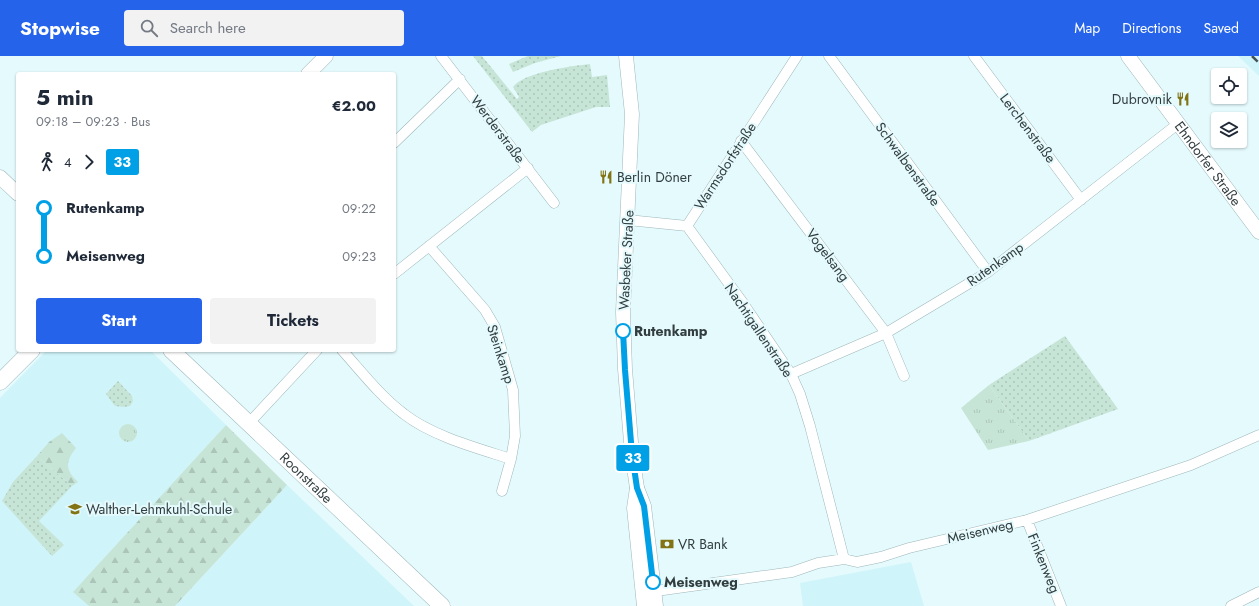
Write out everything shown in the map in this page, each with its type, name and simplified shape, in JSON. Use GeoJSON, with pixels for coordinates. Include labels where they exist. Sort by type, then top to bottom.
{"type":"FeatureCollection","features":[{"type":"Feature","properties":{"kind":"main road"},"geometry":{"type":"LineString","coordinates":[[0,382],[30,352]]}},
{"type":"Feature","properties":{"kind":"main road","name":"Roonstraße"},"geometry":{"type":"LineString","coordinates":[[173,352],[442,606]]}},
{"type":"Feature","properties":{"kind":"street"},"geometry":{"type":"LineString","coordinates":[[310,72],[326,56]]}},
{"type":"Feature","properties":{"kind":"street","name":"Werderstraße"},"geometry":{"type":"LineString","coordinates":[[441,56],[554,203]]}},
{"type":"Feature","properties":{"kind":"street","name":"Wasbeker Straße"},"geometry":{"type":"LineString","coordinates":[[626,56],[632,114],[623,326],[628,408],[637,488],[634,508],[647,596],[656,606]]}},
{"type":"Feature","properties":{"kind":"street","name":"Warmsdorfstraße"},"geometry":{"type":"LineString","coordinates":[[628,220],[687,226],[797,56]]}},
{"type":"Feature","properties":{"kind":"street","name":"Schwalbenstraße"},"geometry":{"type":"LineString","coordinates":[[829,56],[988,272]]}},
{"type":"Feature","properties":{"kind":"street","name":"Lerchenstraße"},"geometry":{"type":"LineString","coordinates":[[974,56],[1081,200]]}},
{"type":"Feature","properties":{"kind":"street","name":"Ehndorfer Straße"},"geometry":{"type":"LineString","coordinates":[[1128,56],[1259,232]]}},
{"type":"Feature","properties":{"kind":"street"},"geometry":{"type":"LineString","coordinates":[[396,141],[460,79]]}},
{"type":"Feature","properties":{"kind":"street","name":"Rutenkamp"},"geometry":{"type":"LineString","coordinates":[[791,374],[886,333],[988,272],[1179,123]]}},
{"type":"Feature","properties":{"kind":"street","name":"Vogelsang"},"geometry":{"type":"LineString","coordinates":[[741,141],[886,333],[904,376]]}},
{"type":"Feature","properties":{"kind":"street"},"geometry":{"type":"LineString","coordinates":[[396,272],[528,168]]}},
{"type":"Feature","properties":{"kind":"street"},"geometry":{"type":"LineString","coordinates":[[0,177],[16,192]]}},
{"type":"Feature","properties":{"kind":"street","name":"Nachtigallenstraße"},"geometry":{"type":"LineString","coordinates":[[687,226],[743,303],[791,374],[800,394],[810,426],[844,559]]}},
{"type":"Feature","properties":{"kind":"street","name":"Steinkamp"},"geometry":{"type":"LineString","coordinates":[[429,246],[484,310],[495,327],[513,390],[515,436],[511,460],[502,491]]}},
{"type":"Feature","properties":{"kind":"street"},"geometry":{"type":"LineString","coordinates":[[249,423],[315,352]]}},
{"type":"Feature","properties":{"kind":"street"},"geometry":{"type":"LineString","coordinates":[[344,352],[388,400],[404,414],[428,429],[511,460]]}},
{"type":"Feature","properties":{"kind":"street","name":"Meisenweg"},"geometry":{"type":"LineString","coordinates":[[647,596],[712,582],[792,572],[818,564],[844,559],[857,562],[1027,520],[1191,465],[1259,435]]}},
{"type":"Feature","properties":{"kind":"street","name":"Finkenweg"},"geometry":{"type":"LineString","coordinates":[[1027,520],[1061,606]]}},
{"type":"Feature","properties":{"kind":"street"},"geometry":{"type":"LineString","coordinates":[[1231,606],[1259,592]]}},
{"type":"Feature","properties":{"kind":"shaded area"},"geometry":{"type":"Polygon","coordinates":[[[1238,56],[1259,56],[1259,76],[1238,56]]]}},
{"type":"Feature","properties":{"kind":"shaded area","name":"Walther-Lehmkuhl-Schule"},"geometry":{"type":"Polygon","coordinates":[[[45,352],[152,352],[226,425],[74,592],[89,606],[0,606],[0,398],[45,352]]]}},
{"type":"Feature","properties":{"kind":"shaded area","name":"Walther-Lehmkuhl-Schule"},"geometry":{"type":"Polygon","coordinates":[[[287,485],[414,606],[175,606],[287,485]]]}},
{"type":"Feature","properties":{"kind":"shaded area"},"geometry":{"type":"Polygon","coordinates":[[[911,562],[924,606],[803,606],[800,583],[911,562]]]}},
{"type":"Feature","properties":{"kind":"green space"},"geometry":{"type":"Polygon","coordinates":[[[473,56],[482,56],[517,99],[519,97],[513,87],[527,77],[572,66],[590,64],[592,77],[607,75],[610,107],[596,107],[541,125],[532,132],[473,56]]]}},
{"type":"Feature","properties":{"kind":"green space"},"geometry":{"type":"Polygon","coordinates":[[[528,56],[561,56],[535,63],[513,72],[509,64],[528,56]]]}},
{"type":"Feature","properties":{"kind":"green space"},"geometry":{"type":"Polygon","coordinates":[[[1065,336],[1118,409],[1029,441],[989,385],[1065,336]]]}},
{"type":"Feature","properties":{"kind":"green space"},"geometry":{"type":"Polygon","coordinates":[[[118,381],[132,396],[133,401],[130,406],[115,406],[106,394],[118,381]]]}},
{"type":"Feature","properties":{"kind":"green space"},"geometry":{"type":"Polygon","coordinates":[[[989,385],[1029,441],[988,450],[961,408],[989,385]]]}},
{"type":"Feature","properties":{"kind":"green space"},"geometry":{"type":"Polygon","coordinates":[[[124,424],[132,424],[137,429],[135,440],[132,442],[124,442],[119,437],[119,429],[124,424]]]}},
{"type":"Feature","properties":{"kind":"green space"},"geometry":{"type":"Polygon","coordinates":[[[226,425],[287,485],[175,606],[89,606],[73,592],[226,425]]]}},
{"type":"Feature","properties":{"kind":"green space"},"geometry":{"type":"Polygon","coordinates":[[[62,433],[76,448],[68,462],[71,474],[78,482],[72,486],[37,456],[49,442],[62,433]]]}},
{"type":"Feature","properties":{"kind":"green space"},"geometry":{"type":"Polygon","coordinates":[[[37,456],[72,486],[39,521],[64,545],[52,556],[2,501],[13,482],[37,456]]]}},
{"type":"Feature","properties":{"kind":"railway"},"geometry":{"type":"LineString","coordinates":[[1252,56],[1259,63]]}},
{"type":"Feature","properties":{"kind":"bus line","name":"33"},"geometry":{"type":"LineString","coordinates":[[623,331],[632,454],[637,488],[644,506],[653,582]]}},
{"type":"Feature","properties":{"kind":"place","name":"Dubrovnik"},"geometry":{"type":"Point","coordinates":[1183,99]}},
{"type":"Feature","properties":{"kind":"place","name":"Berlin Döner"},"geometry":{"type":"Point","coordinates":[606,177]}},
{"type":"Feature","properties":{"kind":"place","name":"Rutenkamp"},"geometry":{"type":"Point","coordinates":[623,331]}},
{"type":"Feature","properties":{"kind":"place","name":"Walther-Lehmkuhl-Schule"},"geometry":{"type":"Point","coordinates":[75,509]}},
{"type":"Feature","properties":{"kind":"place","name":"VR Bank"},"geometry":{"type":"Point","coordinates":[667,544]}},
{"type":"Feature","properties":{"kind":"place","name":"Meisenweg"},"geometry":{"type":"Point","coordinates":[653,582]}}]}
